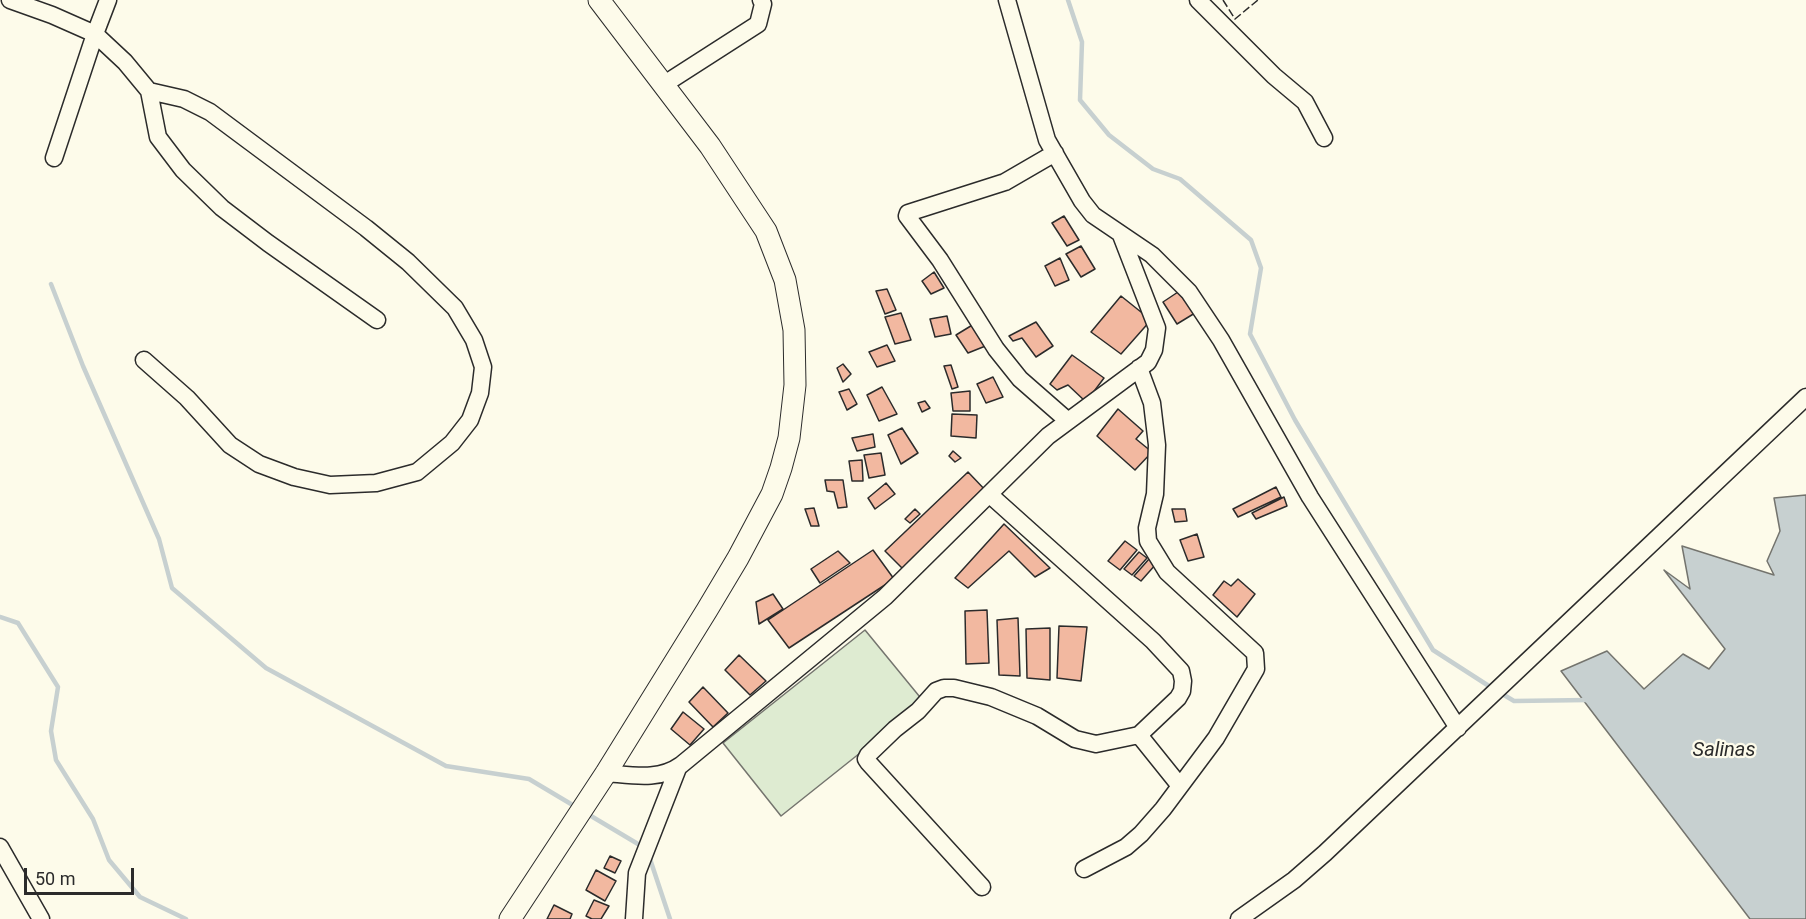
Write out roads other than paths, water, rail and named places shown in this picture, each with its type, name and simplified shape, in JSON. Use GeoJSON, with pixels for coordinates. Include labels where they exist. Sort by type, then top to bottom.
{"type":"FeatureCollection","features":[{"type":"Feature","properties":{"kind":"main road"},"geometry":{"type":"LineString","coordinates":[[510,919],[606,773],[707,610],[772,494],[789,438],[795,385],[792,320],[784,280],[766,231],[710,146],[599,0]]}},
{"type":"Feature","properties":{"kind":"street"},"geometry":{"type":"LineString","coordinates":[[10,0],[95,34],[125,62],[149,91],[158,137],[183,170],[222,208],[377,320]]}},
{"type":"Feature","properties":{"kind":"street"},"geometry":{"type":"LineString","coordinates":[[54,158],[108,0]]}},
{"type":"Feature","properties":{"kind":"street"},"geometry":{"type":"LineString","coordinates":[[663,85],[758,24],[761,0]]}},
{"type":"Feature","properties":{"kind":"street"},"geometry":{"type":"LineString","coordinates":[[1007,0],[1047,140],[1082,201],[1093,215],[1152,255],[1189,292],[1221,340],[1310,497],[1458,728]]}},
{"type":"Feature","properties":{"kind":"street"},"geometry":{"type":"LineString","coordinates":[[1198,0],[1274,76],[1305,102],[1324,138]]}},
{"type":"Feature","properties":{"kind":"street"},"geometry":{"type":"LineString","coordinates":[[144,360],[187,398],[230,445],[268,467],[294,477],[330,485],[376,483],[417,472],[452,444],[470,420],[480,393],[483,367],[474,340],[455,308],[408,262],[210,112],[184,99],[149,91]]}},
{"type":"Feature","properties":{"kind":"street"},"geometry":{"type":"LineString","coordinates":[[1055,153],[1005,182],[908,213],[907,216],[940,260],[1002,356],[1020,379],[1068,421]]}},
{"type":"Feature","properties":{"kind":"street"},"geometry":{"type":"LineString","coordinates":[[606,773],[656,776],[670,773],[678,768],[885,597],[1048,436],[1148,362],[1154,350],[1157,328],[1121,235]]}},
{"type":"Feature","properties":{"kind":"street"},"geometry":{"type":"LineString","coordinates":[[1084,869],[1126,847],[1142,834],[1216,738],[1256,669],[1257,663],[1255,653],[1167,572],[1148,541],[1147,528],[1155,494],[1157,446],[1152,403],[1139,368]]}},
{"type":"Feature","properties":{"kind":"street"},"geometry":{"type":"LineString","coordinates":[[1239,919],[1294,880],[1325,853],[1806,397]]}},
{"type":"Feature","properties":{"kind":"street"},"geometry":{"type":"LineString","coordinates":[[982,887],[868,762],[866,759],[868,755],[918,711],[936,691],[954,688],[991,696],[1037,716],[1075,739],[1096,744],[1139,735],[1178,698],[1183,681],[1180,671],[1153,641],[989,494]]}},
{"type":"Feature","properties":{"kind":"street"},"geometry":{"type":"LineString","coordinates":[[1139,735],[1180,786]]}},
{"type":"Feature","properties":{"kind":"street"},"geometry":{"type":"LineString","coordinates":[[634,919],[637,873],[678,768]]}},
{"type":"Feature","properties":{"kind":"street"},"geometry":{"type":"LineString","coordinates":[[0,848],[42,919]]}},
{"type":"Feature","properties":{"kind":"water","name":"Salinas"},"geometry":{"type":"Polygon","coordinates":[[[1806,495],[1806,919],[1750,919],[1561,671],[1607,651],[1644,689],[1683,654],[1709,669],[1725,649],[1664,570],[1690,589],[1682,546],[1774,575],[1767,561],[1780,531],[1774,498],[1806,495]]]}},
{"type":"Feature","properties":{"kind":"waterway"},"geometry":{"type":"LineString","coordinates":[[1068,0],[1082,42],[1080,100],[1109,135],[1153,169],[1180,179],[1251,240],[1261,268],[1250,334],[1295,420],[1433,650],[1492,688]]}},
{"type":"Feature","properties":{"kind":"waterway"},"geometry":{"type":"LineString","coordinates":[[51,284],[83,366],[159,539],[172,588],[266,668],[446,766],[529,779],[576,807]]}},
{"type":"Feature","properties":{"kind":"waterway"},"geometry":{"type":"LineString","coordinates":[[0,617],[18,623],[58,687],[51,731],[56,760],[93,819],[109,860],[140,897],[186,919]]}},
{"type":"Feature","properties":{"kind":"waterway"},"geometry":{"type":"LineString","coordinates":[[1499,692],[1514,701],[1588,700]]}},
{"type":"Feature","properties":{"kind":"waterway"},"geometry":{"type":"LineString","coordinates":[[586,813],[643,847]]}},
{"type":"Feature","properties":{"kind":"waterway"},"geometry":{"type":"LineString","coordinates":[[649,856],[670,919]]}}]}
